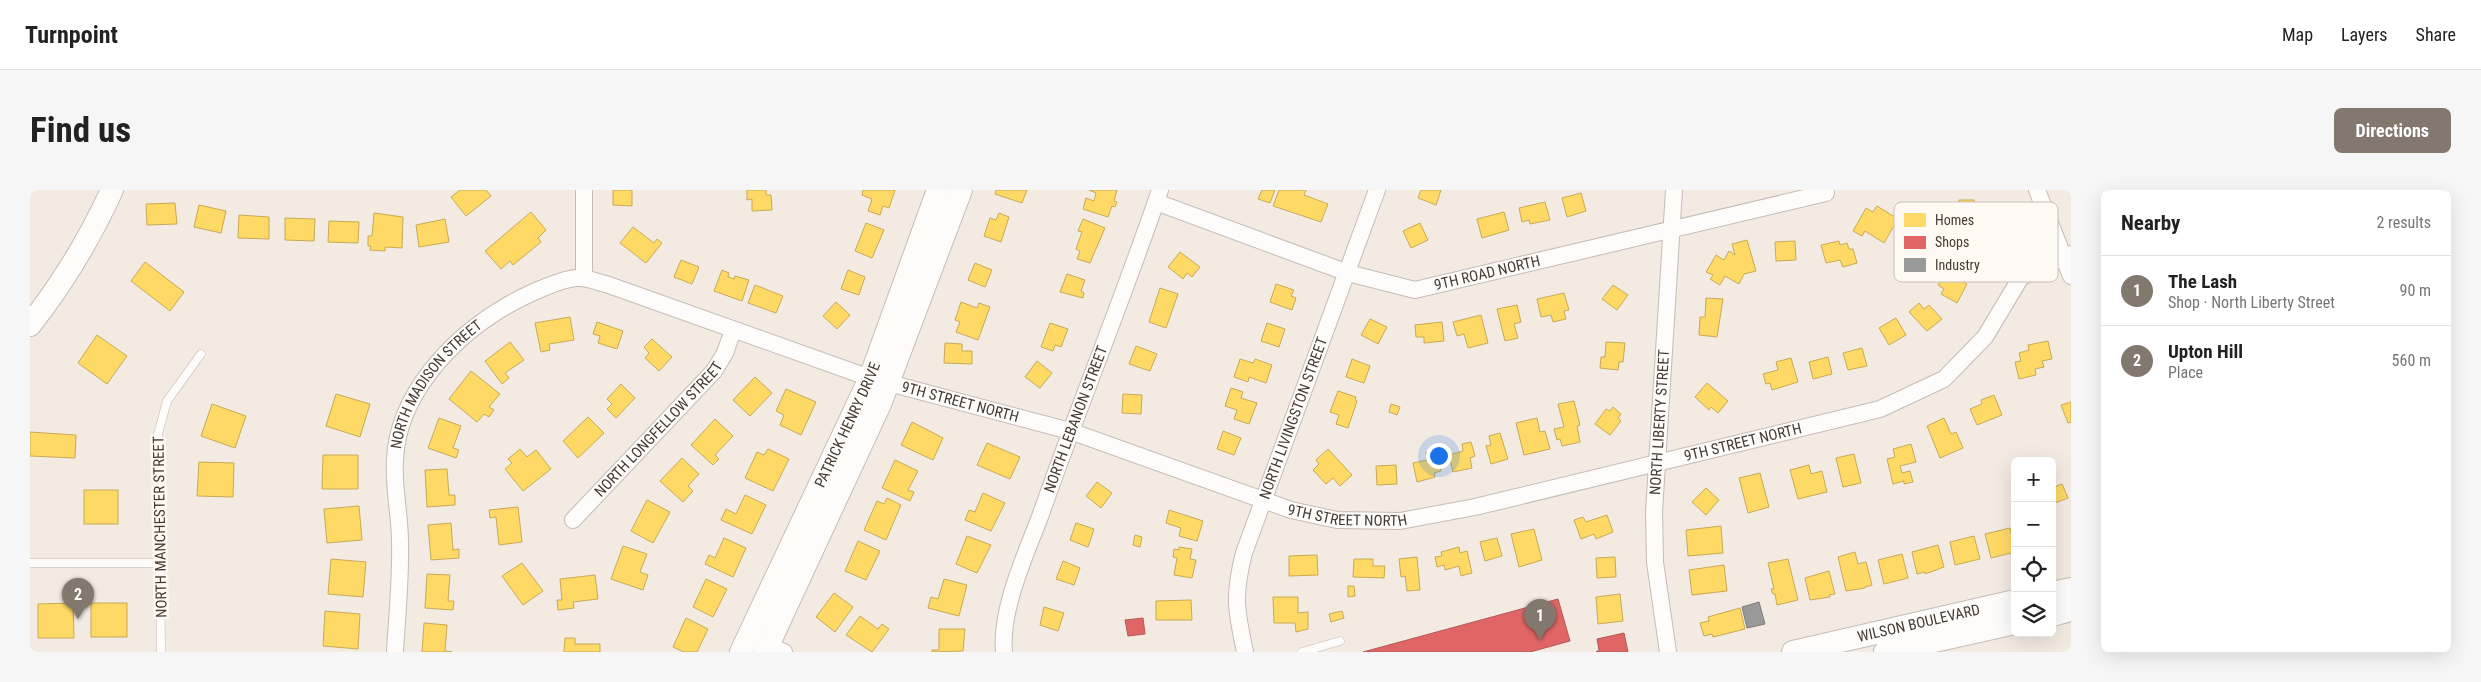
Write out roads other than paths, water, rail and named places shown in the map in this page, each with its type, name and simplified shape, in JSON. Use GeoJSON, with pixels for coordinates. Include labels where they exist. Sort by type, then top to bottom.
{"type":"FeatureCollection","features":[{"type":"Feature","properties":{"kind":"street"},"geometry":{"type":"LineString","coordinates":[[30,325],[80,255],[112,190]]}},
{"type":"Feature","properties":{"kind":"street"},"geometry":{"type":"LineString","coordinates":[[584,190],[584,278]]}},
{"type":"Feature","properties":{"kind":"street","name":"PATRICK HENRY DRIVE"},"geometry":{"type":"LineString","coordinates":[[741,652],[879,381],[938,190]]}},
{"type":"Feature","properties":{"kind":"street","name":"PATRICK HENRY DRIVE"},"geometry":{"type":"LineString","coordinates":[[772,650],[879,381],[961,190]]}},
{"type":"Feature","properties":{"kind":"street","name":"NORTH LIVINGSTON STREET"},"geometry":{"type":"LineString","coordinates":[[1245,652],[1236,611],[1236,582],[1263,499],[1348,273],[1377,190]]}},
{"type":"Feature","properties":{"kind":"street","name":"NORTH LIBERTY STREET"},"geometry":{"type":"LineString","coordinates":[[1668,652],[1655,562],[1654,512],[1674,190]]}},
{"type":"Feature","properties":{"kind":"street"},"geometry":{"type":"LineString","coordinates":[[2037,190],[2042,202]]}},
{"type":"Feature","properties":{"kind":"street","name":"9TH ROAD NORTH"},"geometry":{"type":"LineString","coordinates":[[1158,196],[1348,273],[1415,290],[1642,238],[1672,229],[1826,193]]}},
{"type":"Feature","properties":{"kind":"street","name":"NORTH LEBANON STREET"},"geometry":{"type":"LineString","coordinates":[[1004,652],[1003,636],[1016,583],[1070,431],[1158,196]]}},
{"type":"Feature","properties":{"kind":"street"},"geometry":{"type":"LineString","coordinates":[[2058,236],[2067,256],[2071,276]]}},
{"type":"Feature","properties":{"kind":"street","name":"NORTH MADISON STREET"},"geometry":{"type":"LineString","coordinates":[[395,652],[400,548],[395,496],[395,456],[402,426],[414,399],[427,377],[453,346],[485,319],[513,302],[540,290],[574,278],[584,278]]}},
{"type":"Feature","properties":{"kind":"street","name":"9TH STREET NORTH"},"geometry":{"type":"LineString","coordinates":[[584,278],[879,381],[1070,431],[1291,510],[1320,518],[1354,522],[1400,521],[1475,507],[1880,409],[1944,379],[1985,337],[2018,282]]}},
{"type":"Feature","properties":{"kind":"street","name":"NORTH LONGFELLOW STREET"},"geometry":{"type":"LineString","coordinates":[[573,520],[714,372],[725,353],[733,330]]}},
{"type":"Feature","properties":{"kind":"street"},"geometry":{"type":"LineString","coordinates":[[2056,592],[2071,589]]}},
{"type":"Feature","properties":{"kind":"street","name":"WILSON BOULEVARD"},"geometry":{"type":"LineString","coordinates":[[1793,652],[2011,602]]}},
{"type":"Feature","properties":{"kind":"street"},"geometry":{"type":"LineString","coordinates":[[2056,614],[2071,610]]}},
{"type":"Feature","properties":{"kind":"street","name":"WILSON BOULEVARD"},"geometry":{"type":"LineString","coordinates":[[1886,652],[2011,624]]}},
{"type":"Feature","properties":{"kind":"lane","name":"NORTH MANCHESTER STREET"},"geometry":{"type":"LineString","coordinates":[[161,652],[160,563],[162,520],[158,434],[167,401],[201,354]]}},
{"type":"Feature","properties":{"kind":"lane"},"geometry":{"type":"LineString","coordinates":[[30,563],[160,563]]}},
{"type":"Feature","properties":{"kind":"lane"},"geometry":{"type":"LineString","coordinates":[[1302,652],[1340,641]]}},
{"type":"Feature","properties":{"kind":"place","name":"Upton Hill"},"geometry":{"type":"Point","coordinates":[78,619]}},
{"type":"Feature","properties":{"kind":"place","name":"The Lash"},"geometry":{"type":"Point","coordinates":[1540,640]}}]}
